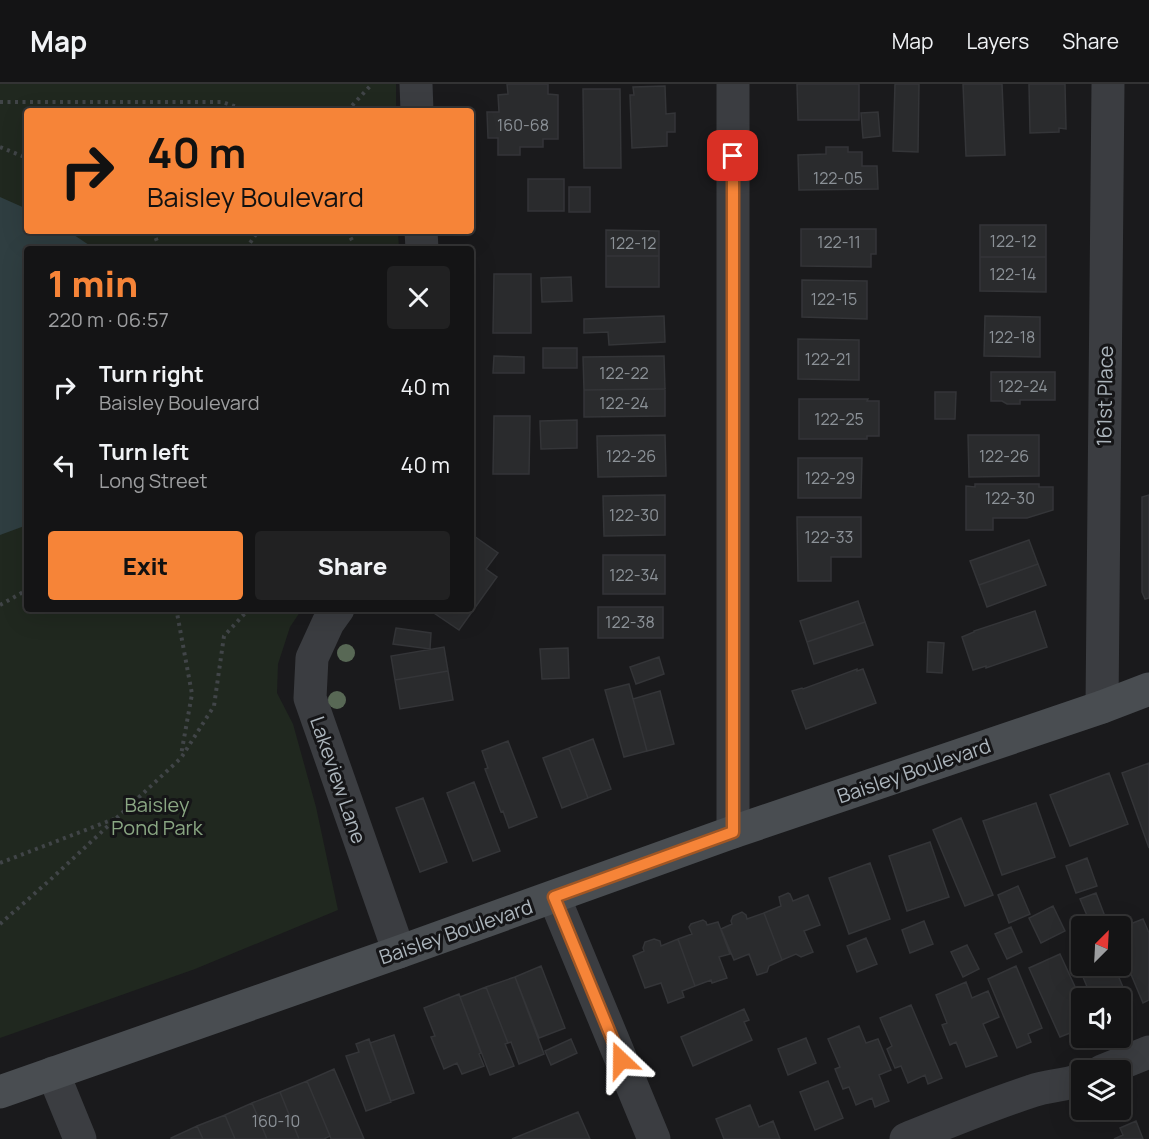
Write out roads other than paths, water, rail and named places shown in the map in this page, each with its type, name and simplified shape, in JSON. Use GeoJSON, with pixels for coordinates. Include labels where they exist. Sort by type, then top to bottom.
{"type":"FeatureCollection","features":[{"type":"Feature","properties":{"kind":"main road","name":"Baisley Boulevard"},"geometry":{"type":"LineString","coordinates":[[0,1092],[733,832],[1149,689]]}},
{"type":"Feature","properties":{"kind":"street"},"geometry":{"type":"LineString","coordinates":[[416,84],[417,108]]}},
{"type":"Feature","properties":{"kind":"street"},"geometry":{"type":"LineString","coordinates":[[732,84],[733,832]]}},
{"type":"Feature","properties":{"kind":"street","name":"161st Place"},"geometry":{"type":"LineString","coordinates":[[1102,707],[1108,84]]}},
{"type":"Feature","properties":{"kind":"street","name":"Lakeview Lane"},"geometry":{"type":"LineString","coordinates":[[336,612],[328,623],[312,658],[309,698],[399,952]]}},
{"type":"Feature","properties":{"kind":"street"},"geometry":{"type":"LineString","coordinates":[[554,897],[654,1139]]}},
{"type":"Feature","properties":{"kind":"street"},"geometry":{"type":"LineString","coordinates":[[1129,1060],[1149,1052]]}},
{"type":"Feature","properties":{"kind":"street"},"geometry":{"type":"LineString","coordinates":[[53,1073],[80,1139]]}},
{"type":"Feature","properties":{"kind":"street"},"geometry":{"type":"LineString","coordinates":[[906,1139],[1036,1089],[1071,1083]]}},
{"type":"Feature","properties":{"kind":"park label","name":"Baisley Pond Park"},"geometry":{"type":"Point","coordinates":[157,816]}}]}
